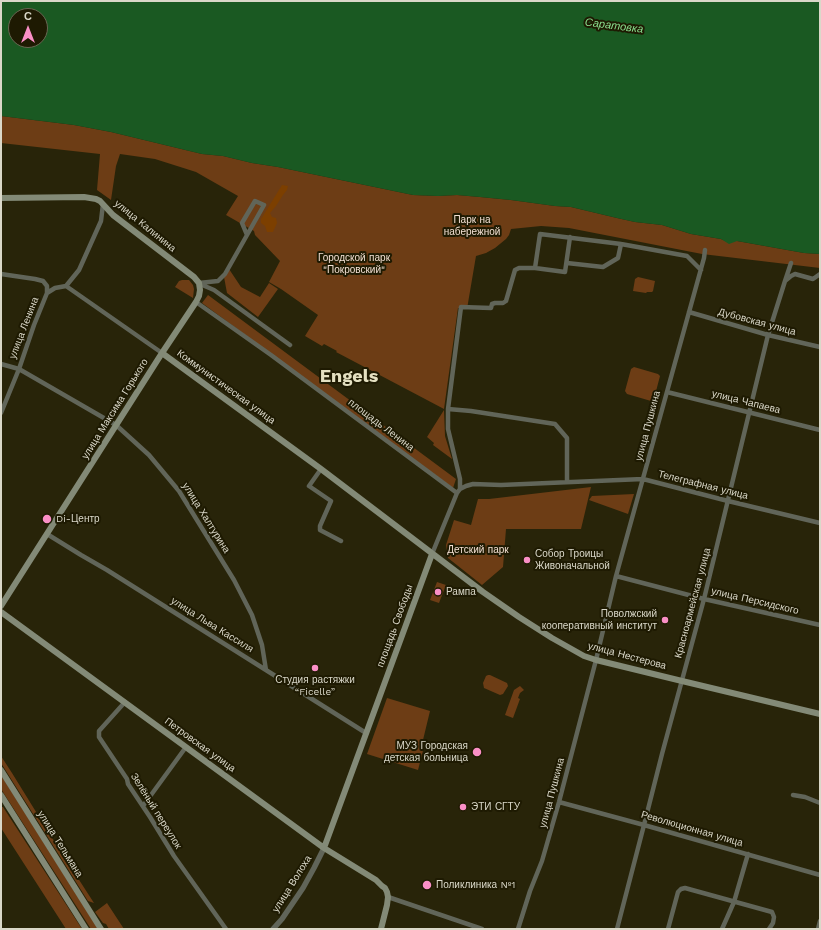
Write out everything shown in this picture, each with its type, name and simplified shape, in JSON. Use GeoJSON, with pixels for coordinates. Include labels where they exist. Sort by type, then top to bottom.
{"type":"FeatureCollection","features":[{"type":"Feature","properties":{"kind":"main road","name":"улица Калинина"},"geometry":{"type":"LineString","coordinates":[[1,198],[96,199],[103,204],[112,215],[189,273],[199,283]]}},
{"type":"Feature","properties":{"kind":"main road","name":"улица Максима Горького"},"geometry":{"type":"LineString","coordinates":[[1,606],[196,302],[200,290],[199,283]]}},
{"type":"Feature","properties":{"kind":"main road","name":"Коммунистическая улица"},"geometry":{"type":"LineString","coordinates":[[162,353],[321,469],[432,554]]}},
{"type":"Feature","properties":{"kind":"main road","name":"улица Нестерова"},"geometry":{"type":"LineString","coordinates":[[432,554],[519,617],[584,656],[820,714]]}},
{"type":"Feature","properties":{"kind":"main road","name":"площадь Свободы"},"geometry":{"type":"LineString","coordinates":[[324,848],[432,554]]}},
{"type":"Feature","properties":{"kind":"main road","name":"Петровская улица"},"geometry":{"type":"LineString","coordinates":[[1,612],[324,848],[376,880],[385,888],[388,895]]}},
{"type":"Feature","properties":{"kind":"main road","name":"улица Тельмана"},"geometry":{"type":"LineString","coordinates":[[1,770],[101,929]]}},
{"type":"Feature","properties":{"kind":"main road"},"geometry":{"type":"LineString","coordinates":[[1,795],[86,929]]}},
{"type":"Feature","properties":{"kind":"main road"},"geometry":{"type":"LineString","coordinates":[[381,929],[388,895]]}},
{"type":"Feature","properties":{"kind":"street"},"geometry":{"type":"LineString","coordinates":[[199,283],[218,281],[225,274],[264,205],[255,201],[242,223],[247,235]]}},
{"type":"Feature","properties":{"kind":"street"},"geometry":{"type":"LineString","coordinates":[[47,294],[55,288],[66,286],[79,270],[101,221],[103,204]]}},
{"type":"Feature","properties":{"kind":"street"},"geometry":{"type":"LineString","coordinates":[[535,268],[540,234],[621,244],[687,256],[701,270]]}},
{"type":"Feature","properties":{"kind":"street"},"geometry":{"type":"LineString","coordinates":[[460,489],[460,479],[448,429],[448,409],[461,307],[490,308],[494,303],[503,303],[506,301],[515,270],[519,268],[535,268],[565,272],[570,237]]}},
{"type":"Feature","properties":{"kind":"street"},"geometry":{"type":"LineString","coordinates":[[567,263],[603,266],[618,258],[621,244]]}},
{"type":"Feature","properties":{"kind":"street","name":"улица Пушкина"},"geometry":{"type":"LineString","coordinates":[[518,929],[530,890],[542,861],[559,802],[616,576],[701,270],[705,250]]}},
{"type":"Feature","properties":{"kind":"street","name":"Красноармейская улица"},"geometry":{"type":"LineString","coordinates":[[617,929],[704,599],[768,335],[791,263]]}},
{"type":"Feature","properties":{"kind":"street"},"geometry":{"type":"LineString","coordinates":[[1,274],[43,281],[47,286],[47,294]]}},
{"type":"Feature","properties":{"kind":"street"},"geometry":{"type":"LineString","coordinates":[[785,281],[795,274],[813,279],[820,274]]}},
{"type":"Feature","properties":{"kind":"street"},"geometry":{"type":"LineString","coordinates":[[199,283],[214,290],[290,345]]}},
{"type":"Feature","properties":{"kind":"street","name":"Коммунистическая улица"},"geometry":{"type":"LineString","coordinates":[[66,286],[162,353]]}},
{"type":"Feature","properties":{"kind":"street","name":"улица Ленина"},"geometry":{"type":"LineString","coordinates":[[1,413],[47,294]]}},
{"type":"Feature","properties":{"kind":"street","name":"площадь Ленина"},"geometry":{"type":"LineString","coordinates":[[196,302],[271,355],[457,494]]}},
{"type":"Feature","properties":{"kind":"street","name":"Дубовская улица"},"geometry":{"type":"LineString","coordinates":[[689,312],[768,335],[820,347]]}},
{"type":"Feature","properties":{"kind":"street","name":"улица Халтурина"},"geometry":{"type":"LineString","coordinates":[[1,364],[19,369],[116,425],[149,455],[179,491],[234,580],[252,615],[262,646],[266,670]]}},
{"type":"Feature","properties":{"kind":"street","name":"улица Чапаева"},"geometry":{"type":"LineString","coordinates":[[667,392],[820,430]]}},
{"type":"Feature","properties":{"kind":"street"},"geometry":{"type":"LineString","coordinates":[[448,409],[471,411],[554,424],[567,438],[567,482]]}},
{"type":"Feature","properties":{"kind":"street"},"geometry":{"type":"LineString","coordinates":[[321,469],[309,486],[331,500],[320,526],[320,530],[341,541]]}},
{"type":"Feature","properties":{"kind":"street","name":"Телеграфная улица"},"geometry":{"type":"LineString","coordinates":[[460,489],[473,484],[501,485],[643,479],[820,523]]}},
{"type":"Feature","properties":{"kind":"street","name":"площадь Свободы"},"geometry":{"type":"LineString","coordinates":[[432,554],[460,489]]}},
{"type":"Feature","properties":{"kind":"street","name":"улица Льва Кассиля"},"geometry":{"type":"LineString","coordinates":[[47,534],[81,556],[114,574],[366,734]]}},
{"type":"Feature","properties":{"kind":"street","name":"улица Персидского"},"geometry":{"type":"LineString","coordinates":[[616,576],[704,599],[820,625]]}},
{"type":"Feature","properties":{"kind":"street","name":"Зелёный переулок"},"geometry":{"type":"LineString","coordinates":[[125,702],[99,731],[99,737],[127,779],[128,784],[174,856],[226,929]]}},
{"type":"Feature","properties":{"kind":"street"},"geometry":{"type":"LineString","coordinates":[[142,806],[186,747]]}},
{"type":"Feature","properties":{"kind":"street"},"geometry":{"type":"LineString","coordinates":[[793,795],[805,797],[820,804]]}},
{"type":"Feature","properties":{"kind":"street","name":"Революционная улица"},"geometry":{"type":"LineString","coordinates":[[559,802],[820,875]]}},
{"type":"Feature","properties":{"kind":"street","name":"улица Волоха"},"geometry":{"type":"LineString","coordinates":[[273,929],[282,919],[303,888],[324,848]]}},
{"type":"Feature","properties":{"kind":"street"},"geometry":{"type":"LineString","coordinates":[[722,929],[734,902],[748,854]]}},
{"type":"Feature","properties":{"kind":"street"},"geometry":{"type":"LineString","coordinates":[[668,929],[678,892],[685,888],[772,912],[774,917],[773,923],[769,929]]}},
{"type":"Feature","properties":{"kind":"street"},"geometry":{"type":"LineString","coordinates":[[388,895],[482,929]]}},
{"type":"Feature","properties":{"kind":"street"},"geometry":{"type":"LineString","coordinates":[[818,929],[820,921]]}},
{"type":"Feature","properties":{"kind":"green space"},"geometry":{"type":"Polygon","coordinates":[[[1,116],[74,125],[111,132],[202,154],[223,156],[413,195],[457,195],[571,207],[635,222],[662,225],[691,234],[726,241],[737,241],[804,253],[820,254],[820,268],[702,254],[569,228],[541,226],[511,229],[506,239],[495,248],[476,256],[467,309],[458,308],[444,409],[336,352],[337,351],[324,344],[322,346],[305,336],[318,315],[269,282],[280,261],[255,235],[254,231],[226,215],[238,196],[196,172],[155,159],[120,154],[116,166],[111,200],[97,190],[100,154],[1,143],[1,116]]]}},
{"type":"Feature","properties":{"kind":"green space"},"geometry":{"type":"Polygon","coordinates":[[[229,269],[241,287],[260,297],[269,283],[278,289],[258,317],[227,293],[224,277],[229,269]]]}},
{"type":"Feature","properties":{"kind":"green space"},"geometry":{"type":"Polygon","coordinates":[[[638,277],[655,281],[652,292],[646,293],[633,291],[635,279],[638,277]]]}},
{"type":"Feature","properties":{"kind":"green space"},"geometry":{"type":"Polygon","coordinates":[[[189,280],[193,285],[193,298],[175,287],[179,281],[189,280]]]}},
{"type":"Feature","properties":{"kind":"green space"},"geometry":{"type":"Polygon","coordinates":[[[208,295],[456,479],[453,488],[202,303],[208,295]]]}},
{"type":"Feature","properties":{"kind":"green space"},"geometry":{"type":"Polygon","coordinates":[[[634,367],[658,374],[660,376],[654,399],[651,401],[627,394],[625,391],[631,369],[634,367]]]}},
{"type":"Feature","properties":{"kind":"green space"},"geometry":{"type":"Polygon","coordinates":[[[444,410],[445,436],[452,459],[433,445],[434,443],[427,437],[444,410]]]}},
{"type":"Feature","properties":{"kind":"green space","name":"Детский парк"},"geometry":{"type":"Polygon","coordinates":[[[591,487],[581,529],[506,529],[503,567],[482,585],[448,558],[446,545],[454,520],[471,525],[478,499],[591,487]]]}},
{"type":"Feature","properties":{"kind":"green space"},"geometry":{"type":"Polygon","coordinates":[[[634,494],[628,514],[589,500],[592,496],[634,494]]]}},
{"type":"Feature","properties":{"kind":"green space","name":"Рампа"},"geometry":{"type":"Polygon","coordinates":[[[437,582],[446,585],[439,603],[430,600],[437,582]]]}},
{"type":"Feature","properties":{"kind":"green space"},"geometry":{"type":"Polygon","coordinates":[[[488,675],[507,683],[508,686],[503,694],[500,695],[484,688],[483,683],[488,675]]]}},
{"type":"Feature","properties":{"kind":"green space"},"geometry":{"type":"Polygon","coordinates":[[[520,686],[524,690],[520,693],[518,698],[520,699],[513,718],[505,715],[514,690],[520,686]]]}},
{"type":"Feature","properties":{"kind":"green space"},"geometry":{"type":"Polygon","coordinates":[[[387,698],[430,711],[423,740],[425,743],[418,770],[367,754],[387,698]]]}},
{"type":"Feature","properties":{"kind":"green space"},"geometry":{"type":"Polygon","coordinates":[[[1,756],[94,903],[88,901],[1,763],[1,756]]]}},
{"type":"Feature","properties":{"kind":"green space"},"geometry":{"type":"Polygon","coordinates":[[[1,775],[98,929],[91,929],[1,789],[1,775]]]}},
{"type":"Feature","properties":{"kind":"green space"},"geometry":{"type":"Polygon","coordinates":[[[1,807],[3,807],[82,929],[66,929],[1,828],[1,807]]]}},
{"type":"Feature","properties":{"kind":"green space"},"geometry":{"type":"Polygon","coordinates":[[[107,903],[124,929],[109,929],[95,912],[107,903]]]}},
{"type":"Feature","properties":{"kind":"shaded area"},"geometry":{"type":"Polygon","coordinates":[[[282,185],[288,186],[287,190],[270,213],[272,217],[276,218],[277,223],[273,232],[267,232],[265,226],[261,223],[261,219],[282,185]]]}},
{"type":"Feature","properties":{"kind":"water","name":"Саратовка"},"geometry":{"type":"Polygon","coordinates":[[[1,1],[820,1],[820,254],[804,253],[737,241],[729,244],[721,239],[691,234],[662,225],[635,222],[571,207],[457,195],[413,195],[223,156],[202,154],[111,132],[74,125],[1,116],[1,1]]]}},
{"type":"Feature","properties":{"kind":"place","name":"Di-Центр"},"geometry":{"type":"Point","coordinates":[47,519]}},
{"type":"Feature","properties":{"kind":"place","name":"Собор Троицы Живоначальной"},"geometry":{"type":"Point","coordinates":[527,560]}},
{"type":"Feature","properties":{"kind":"place","name":"Рампа"},"geometry":{"type":"Point","coordinates":[438,592]}},
{"type":"Feature","properties":{"kind":"place","name":"Поволжский кооперативный институт"},"geometry":{"type":"Point","coordinates":[665,620]}},
{"type":"Feature","properties":{"kind":"place","name":"Студия растяжки “Ficelle”"},"geometry":{"type":"Point","coordinates":[315,668]}},
{"type":"Feature","properties":{"kind":"place","name":"МУЗ Городская детская больница"},"geometry":{"type":"Point","coordinates":[477,752]}},
{"type":"Feature","properties":{"kind":"place","name":"ЭТИ СГТУ"},"geometry":{"type":"Point","coordinates":[463,807]}},
{"type":"Feature","properties":{"kind":"place","name":"Поликлиника №1"},"geometry":{"type":"Point","coordinates":[427,885]}},
{"type":"Feature","properties":{"kind":"district","name":"Engels"},"geometry":{"type":"Point","coordinates":[349,377]}},
{"type":"Feature","properties":{"kind":"park label","name":"Парк на набережной"},"geometry":{"type":"Point","coordinates":[472,226]}},
{"type":"Feature","properties":{"kind":"park label","name":"Городской парк \"Покровский\""},"geometry":{"type":"Point","coordinates":[354,264]}}]}
